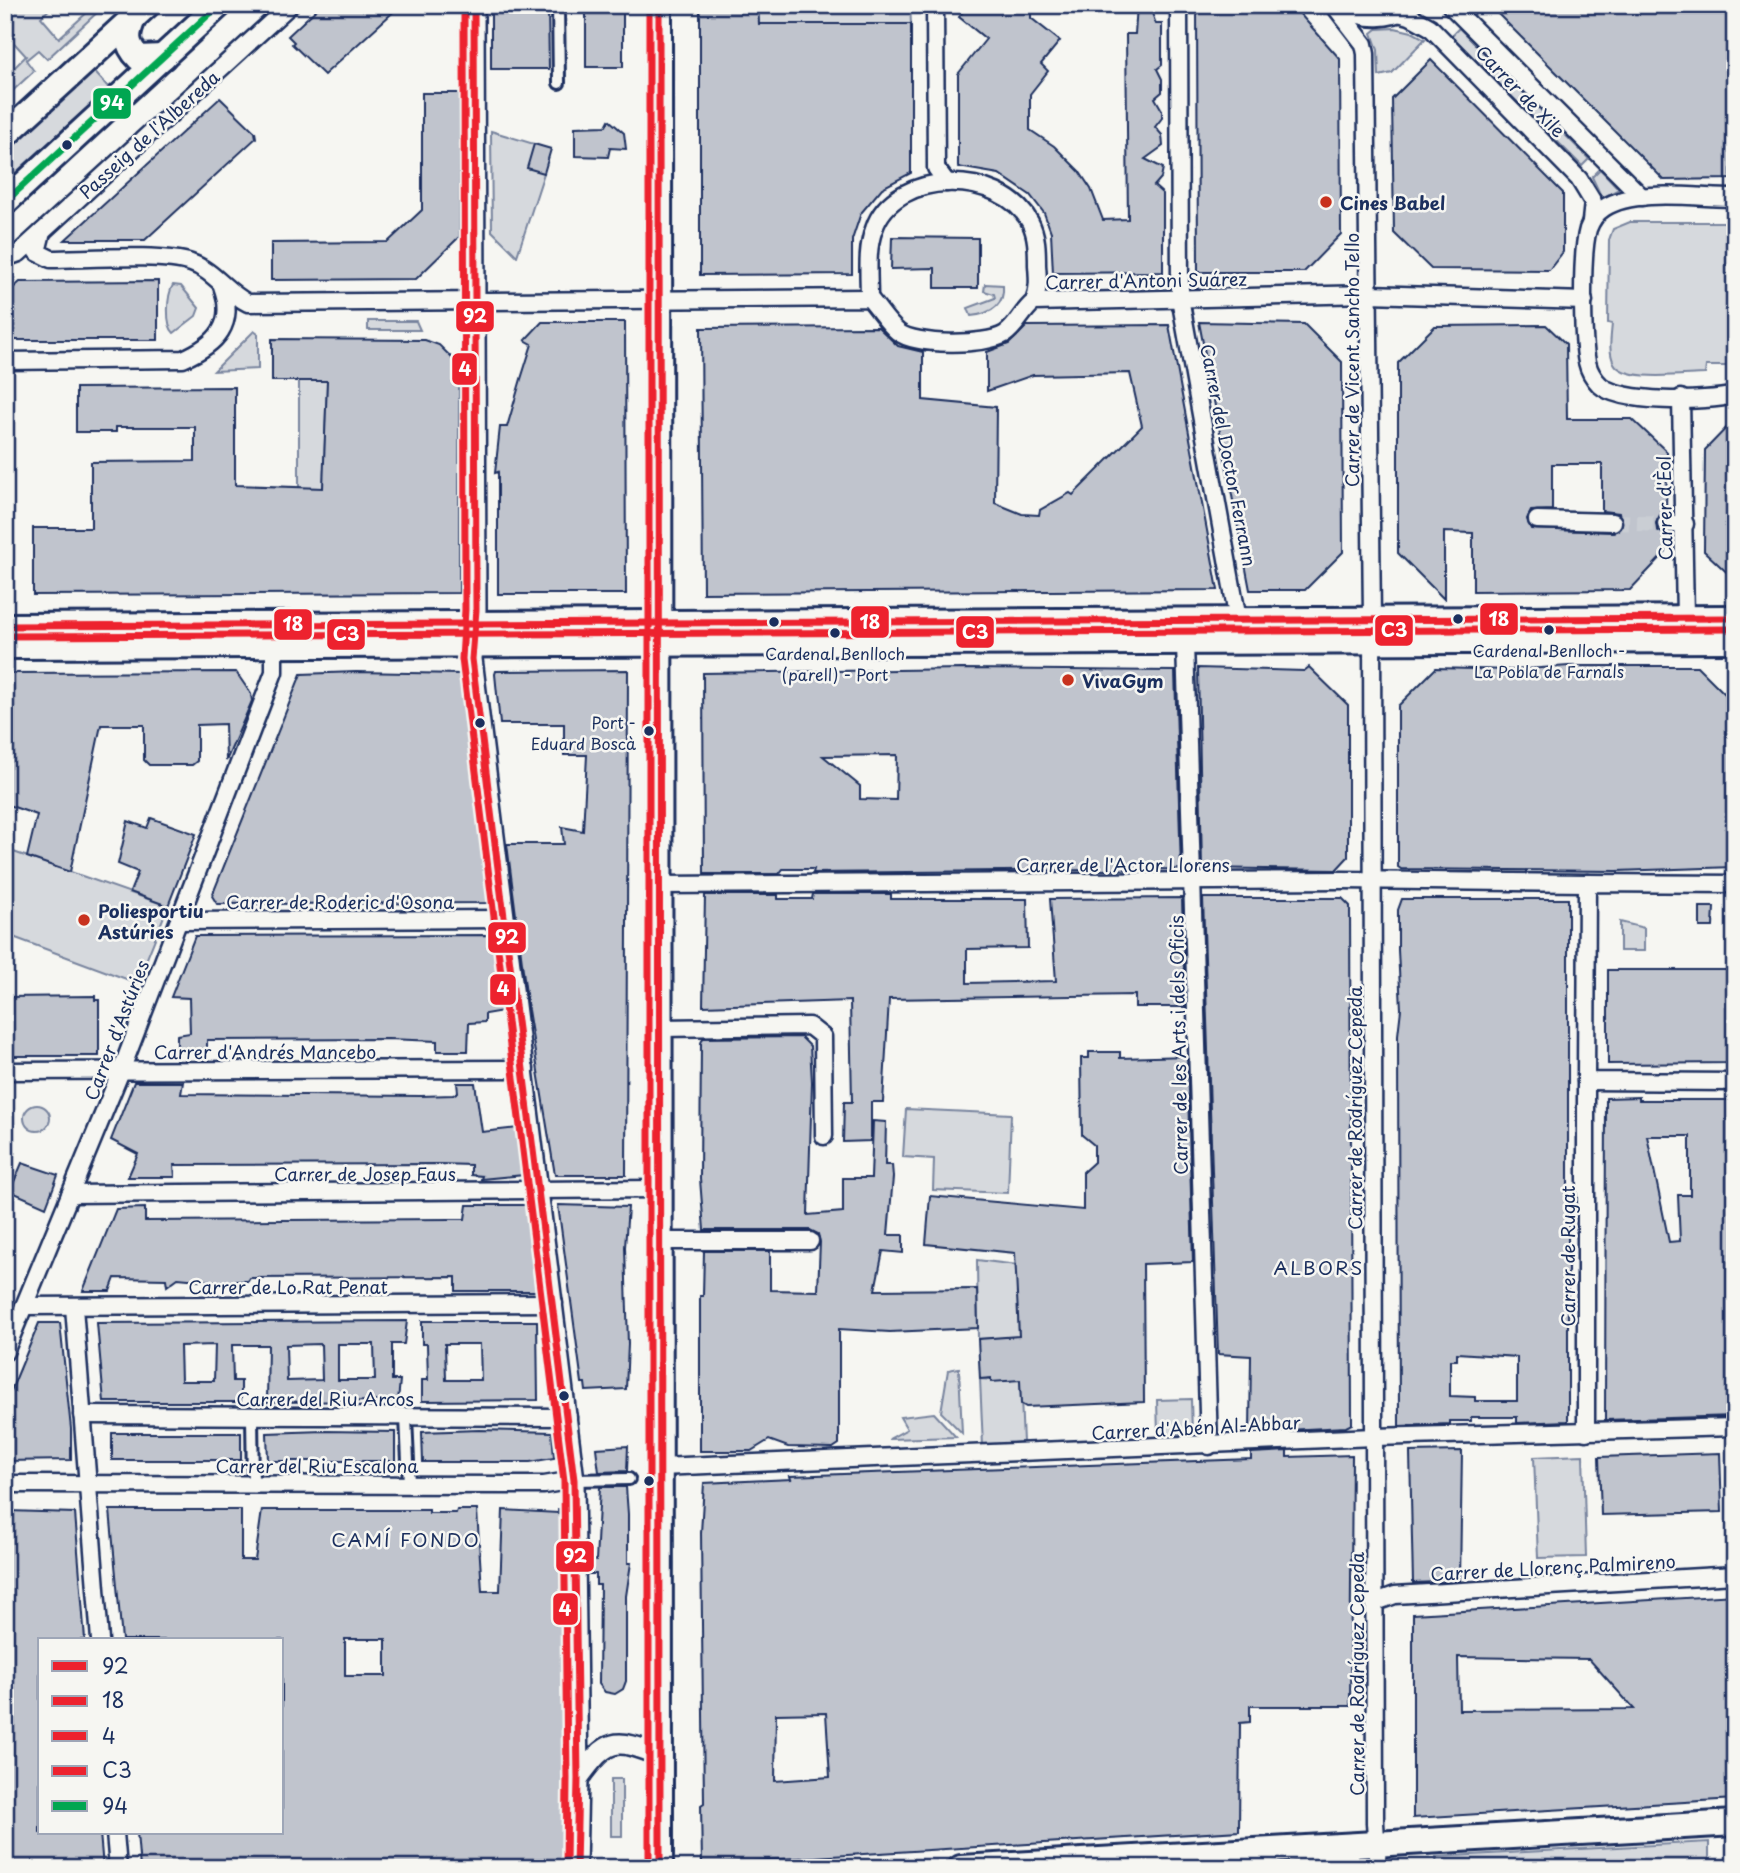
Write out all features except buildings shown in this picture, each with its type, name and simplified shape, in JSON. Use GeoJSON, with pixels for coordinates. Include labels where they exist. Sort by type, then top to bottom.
{"type":"FeatureCollection","features":[{"type":"Feature","properties":{"kind":"main road"},"geometry":{"type":"LineString","coordinates":[[5,202],[219,5]]}},
{"type":"Feature","properties":{"kind":"main road"},"geometry":{"type":"LineString","coordinates":[[659,5],[660,1868]]}},
{"type":"Feature","properties":{"kind":"main road"},"geometry":{"type":"LineString","coordinates":[[1347,5],[1367,13],[1401,9]]}},
{"type":"Feature","properties":{"kind":"main road"},"geometry":{"type":"LineString","coordinates":[[141,11],[127,31],[131,50],[139,58],[163,57]]}},
{"type":"Feature","properties":{"kind":"main road"},"geometry":{"type":"LineString","coordinates":[[5,135],[141,11]]}},
{"type":"Feature","properties":{"kind":"main road"},"geometry":{"type":"LineString","coordinates":[[659,632],[1185,643],[1371,630],[1735,618]]}},
{"type":"Feature","properties":{"kind":"main road"},"geometry":{"type":"LineString","coordinates":[[5,626],[474,634],[1238,620],[1371,630],[1735,640]]}},
{"type":"Feature","properties":{"kind":"main road"},"geometry":{"type":"LineString","coordinates":[[5,646],[274,646],[474,634]]}},
{"type":"Feature","properties":{"kind":"main road"},"geometry":{"type":"LineString","coordinates":[[961,1868],[1377,1856],[1735,1823]]}},
{"type":"Feature","properties":{"kind":"street","name":"Passeig de l'Albereda"},"geometry":{"type":"LineString","coordinates":[[5,258],[19,253],[290,5]]}},
{"type":"Feature","properties":{"kind":"street"},"geometry":{"type":"LineString","coordinates":[[474,5],[472,659],[502,919],[525,1069],[574,1480],[578,1779],[576,1868]]}},
{"type":"Feature","properties":{"kind":"street"},"geometry":{"type":"LineString","coordinates":[[558,5],[559,83]]}},
{"type":"Feature","properties":{"kind":"street"},"geometry":{"type":"LineString","coordinates":[[935,5],[936,167],[947,183]]}},
{"type":"Feature","properties":{"kind":"street","name":"Carrer del Doctor Ferrann"},"geometry":{"type":"LineString","coordinates":[[1179,5],[1180,298],[1238,620]]}},
{"type":"Feature","properties":{"kind":"street","name":"Carrer de Vicent Sancho Tello"},"geometry":{"type":"LineString","coordinates":[[1334,5],[1364,44],[1366,54],[1371,630]]}},
{"type":"Feature","properties":{"kind":"street","name":"Carrer de Xile"},"geometry":{"type":"LineString","coordinates":[[1450,5],[1642,197]]}},
{"type":"Feature","properties":{"kind":"street","name":"Carrer de Xile"},"geometry":{"type":"LineString","coordinates":[[1401,9],[1430,27],[1579,179],[1593,202],[1591,221]]}},
{"type":"Feature","properties":{"kind":"street"},"geometry":{"type":"LineString","coordinates":[[5,269],[51,259],[180,260],[204,269],[222,286],[248,303],[869,298],[871,240],[882,211],[904,192],[947,183],[996,192],[1020,209],[1035,234],[1038,292],[1034,302]]}},
{"type":"Feature","properties":{"kind":"street"},"geometry":{"type":"LineString","coordinates":[[1735,198],[1642,197],[1605,207],[1591,221],[1585,245],[1584,301],[1587,359],[1597,382],[1615,394],[1681,398],[1735,395]]}},
{"type":"Feature","properties":{"kind":"street"},"geometry":{"type":"LineString","coordinates":[[42,232],[37,252],[51,259]]}},
{"type":"Feature","properties":{"kind":"street"},"geometry":{"type":"LineString","coordinates":[[5,361],[183,359],[204,347],[226,324],[228,310],[222,286]]}},
{"type":"Feature","properties":{"kind":"street","name":"Carrer d'Antoni Suárez"},"geometry":{"type":"LineString","coordinates":[[869,298],[899,333],[923,342],[995,339],[1013,327],[1023,311],[1034,302],[1370,294],[1584,301]]}},
{"type":"Feature","properties":{"kind":"street","name":"Carrer d'Èol"},"geometry":{"type":"LineString","coordinates":[[1681,398],[1685,618]]}},
{"type":"Feature","properties":{"kind":"street"},"geometry":{"type":"LineString","coordinates":[[1537,520],[1613,522]]}},
{"type":"Feature","properties":{"kind":"street"},"geometry":{"type":"LineString","coordinates":[[1666,524],[1685,524]]}},
{"type":"Feature","properties":{"kind":"street","name":"Carrer de Rodríguez Cepeda"},"geometry":{"type":"LineString","coordinates":[[1371,630],[1377,1856]]}},
{"type":"Feature","properties":{"kind":"street","name":"Carrer de les Arts i dels Oficis"},"geometry":{"type":"LineString","coordinates":[[1185,643],[1209,1446]]}},
{"type":"Feature","properties":{"kind":"street","name":"Carrer d'Astúries"},"geometry":{"type":"LineString","coordinates":[[5,1352],[121,1071],[274,672],[274,646]]}},
{"type":"Feature","properties":{"kind":"street","name":"Carrer de l'Actor Llorens"},"geometry":{"type":"LineString","coordinates":[[660,885],[1372,880],[1735,884]]}},
{"type":"Feature","properties":{"kind":"street","name":"Carrer de Rugat"},"geometry":{"type":"LineString","coordinates":[[1586,1432],[1587,883]]}},
{"type":"Feature","properties":{"kind":"street","name":"Carrer de Roderic d'Osona"},"geometry":{"type":"LineString","coordinates":[[178,921],[502,919]]}},
{"type":"Feature","properties":{"kind":"street"},"geometry":{"type":"LineString","coordinates":[[660,1028],[809,1026],[823,1037],[824,1136]]}},
{"type":"Feature","properties":{"kind":"street","name":"Carrer d'Andrés Mancebo"},"geometry":{"type":"LineString","coordinates":[[5,1071],[525,1069]]}},
{"type":"Feature","properties":{"kind":"street"},"geometry":{"type":"LineString","coordinates":[[1586,1081],[1735,1082]]}},
{"type":"Feature","properties":{"kind":"street","name":"Carrer de Josep Faus"},"geometry":{"type":"LineString","coordinates":[[70,1194],[660,1189]]}},
{"type":"Feature","properties":{"kind":"street"},"geometry":{"type":"LineString","coordinates":[[660,1241],[810,1241]]}},
{"type":"Feature","properties":{"kind":"street","name":"Carrer de Lo Rat Penat"},"geometry":{"type":"LineString","coordinates":[[24,1306],[554,1303]]}},
{"type":"Feature","properties":{"kind":"street"},"geometry":{"type":"LineString","coordinates":[[74,1307],[100,1638]]}},
{"type":"Feature","properties":{"kind":"street","name":"Carrer del Riu Arcos"},"geometry":{"type":"LineString","coordinates":[[82,1415],[252,1418],[568,1417]]}},
{"type":"Feature","properties":{"kind":"street"},"geometry":{"type":"LineString","coordinates":[[406,1417],[409,1484]]}},
{"type":"Feature","properties":{"kind":"street"},"geometry":{"type":"LineString","coordinates":[[252,1418],[253,1485]]}},
{"type":"Feature","properties":{"kind":"street","name":"Carrer d'Abén Al-Abbar"},"geometry":{"type":"LineString","coordinates":[[660,1467],[1374,1437],[1735,1427]]}},
{"type":"Feature","properties":{"kind":"street","name":"Carrer del Riu Escalona"},"geometry":{"type":"LineString","coordinates":[[5,1484],[544,1485],[574,1480],[629,1479]]}},
{"type":"Feature","properties":{"kind":"street","name":"Carrer de Llorenç Palmireno"},"geometry":{"type":"LineString","coordinates":[[1376,1602],[1395,1595],[1735,1575]]}},
{"type":"Feature","properties":{"kind":"street"},"geometry":{"type":"LineString","coordinates":[[578,1779],[597,1753],[616,1744],[628,1743],[660,1756]]}},
{"type":"Feature","properties":{"kind":"street"},"geometry":{"type":"LineString","coordinates":[[115,1834],[118,1868]]}},
{"type":"Feature","properties":{"kind":"shaded area"},"geometry":{"type":"Polygon","coordinates":[[[5,5],[54,5],[41,17],[59,38],[92,8],[90,5],[102,8],[47,59],[38,50],[26,60],[34,71],[5,98],[5,66],[11,71],[26,56],[5,33],[5,5]]]}},
{"type":"Feature","properties":{"kind":"shaded area"},"geometry":{"type":"Polygon","coordinates":[[[758,5],[910,5],[911,24],[759,24],[758,5]]]}},
{"type":"Feature","properties":{"kind":"shaded area"},"geometry":{"type":"Polygon","coordinates":[[[1395,28],[1425,39],[1392,73],[1379,76],[1378,50],[1372,33],[1377,29],[1395,28]]]}},
{"type":"Feature","properties":{"kind":"shaded area"},"geometry":{"type":"Polygon","coordinates":[[[1459,28],[1589,159],[1582,166],[1451,36],[1459,28]]]}},
{"type":"Feature","properties":{"kind":"shaded area"},"geometry":{"type":"Polygon","coordinates":[[[91,68],[109,88],[13,175],[5,166],[5,147],[91,68]]]}},
{"type":"Feature","properties":{"kind":"shaded area"},"geometry":{"type":"Polygon","coordinates":[[[491,131],[534,144],[544,173],[517,256],[492,231],[491,131]]]}},
{"type":"Feature","properties":{"kind":"shaded area"},"geometry":{"type":"Polygon","coordinates":[[[1600,169],[1619,189],[1602,198],[1592,177],[1600,169]]]}},
{"type":"Feature","properties":{"kind":"shaded area"},"geometry":{"type":"Polygon","coordinates":[[[1630,222],[1735,222],[1735,366],[1706,366],[1705,374],[1655,376],[1629,373],[1614,363],[1610,349],[1612,324],[1608,323],[1609,240],[1613,229],[1630,222]]]}},
{"type":"Feature","properties":{"kind":"shaded area"},"geometry":{"type":"Polygon","coordinates":[[[985,284],[1003,285],[1002,298],[990,311],[971,316],[968,308],[995,298],[994,294],[984,291],[985,284]]]}},
{"type":"Feature","properties":{"kind":"shaded area"},"geometry":{"type":"Polygon","coordinates":[[[173,285],[181,286],[199,308],[196,316],[174,333],[169,324],[168,310],[173,285]]]}},
{"type":"Feature","properties":{"kind":"shaded area"},"geometry":{"type":"Polygon","coordinates":[[[368,321],[416,321],[420,330],[368,330],[368,321]]]}},
{"type":"Feature","properties":{"kind":"shaded area"},"geometry":{"type":"Polygon","coordinates":[[[254,331],[258,334],[258,369],[214,371],[254,331]]]}},
{"type":"Feature","properties":{"kind":"shaded area"},"geometry":{"type":"Polygon","coordinates":[[[299,381],[327,381],[323,495],[299,494],[299,381]]]}},
{"type":"Feature","properties":{"kind":"shaded area","name":"Poliesportiu Astúries"},"geometry":{"type":"Polygon","coordinates":[[[5,849],[168,906],[137,983],[5,934],[5,849]]]}},
{"type":"Feature","properties":{"kind":"shaded area"},"geometry":{"type":"Polygon","coordinates":[[[1620,922],[1644,928],[1644,951],[1620,951],[1620,922]]]}},
{"type":"Feature","properties":{"kind":"shaded area"},"geometry":{"type":"Polygon","coordinates":[[[37,1105],[46,1109],[50,1118],[46,1127],[37,1131],[28,1127],[24,1118],[28,1109],[37,1105]]]}},
{"type":"Feature","properties":{"kind":"shaded area"},"geometry":{"type":"Polygon","coordinates":[[[906,1109],[1011,1114],[1008,1193],[933,1190],[934,1159],[903,1157],[906,1109]]]}},
{"type":"Feature","properties":{"kind":"shaded area"},"geometry":{"type":"Polygon","coordinates":[[[977,1260],[1017,1265],[1019,1337],[978,1339],[977,1260]]]}},
{"type":"Feature","properties":{"kind":"shaded area"},"geometry":{"type":"Polygon","coordinates":[[[959,1368],[962,1433],[941,1412],[948,1370],[959,1368]]]}},
{"type":"Feature","properties":{"kind":"shaded area"},"geometry":{"type":"Polygon","coordinates":[[[1020,1376],[1023,1442],[983,1446],[980,1379],[1010,1381],[1020,1376]]]}},
{"type":"Feature","properties":{"kind":"shaded area"},"geometry":{"type":"Polygon","coordinates":[[[1191,1399],[1192,1434],[1158,1435],[1157,1400],[1191,1399]]]}},
{"type":"Feature","properties":{"kind":"shaded area"},"geometry":{"type":"Polygon","coordinates":[[[934,1413],[956,1437],[889,1439],[907,1429],[900,1417],[934,1413]]]}},
{"type":"Feature","properties":{"kind":"shaded area"},"geometry":{"type":"Polygon","coordinates":[[[1583,1455],[1586,1557],[1538,1558],[1534,1457],[1583,1455]]]}},
{"type":"Feature","properties":{"kind":"shaded area"},"geometry":{"type":"Polygon","coordinates":[[[611,1779],[622,1779],[622,1836],[611,1836],[611,1779]]]}},
{"type":"Feature","properties":{"kind":"shaded area"},"geometry":{"type":"Polygon","coordinates":[[[1709,1842],[1709,1861],[1593,1868],[1437,1868],[1436,1857],[1709,1842]]]}},
{"type":"Feature","properties":{"kind":"tunnel"},"geometry":{"type":"LineString","coordinates":[[1613,522],[1666,524]]}},
{"type":"Feature","properties":{"kind":"transit line","name":"94"},"geometry":{"type":"LineString","coordinates":[[5,202],[219,5]]}},
{"type":"Feature","properties":{"kind":"transit line","name":"4"},"geometry":{"type":"LineString","coordinates":[[464,5],[465,610],[462,659],[564,1481],[566,1868]]}},
{"type":"Feature","properties":{"kind":"transit line","name":"92"},"geometry":{"type":"LineString","coordinates":[[474,5],[476,610],[472,659],[574,1480],[578,1779],[576,1868]]}},
{"type":"Feature","properties":{"kind":"transit line","name":"4"},"geometry":{"type":"LineString","coordinates":[[649,5],[649,1868]]}},
{"type":"Feature","properties":{"kind":"transit line","name":"92"},"geometry":{"type":"LineString","coordinates":[[659,5],[660,1868]]}},
{"type":"Feature","properties":{"kind":"transit line","name":"18"},"geometry":{"type":"LineString","coordinates":[[5,626],[1735,618]]}},
{"type":"Feature","properties":{"kind":"transit line","name":"C3"},"geometry":{"type":"LineString","coordinates":[[5,636],[1735,629]]}},
{"type":"Feature","properties":{"kind":"place","name":"Cines Babel"},"geometry":{"type":"Point","coordinates":[1326,202]}},
{"type":"Feature","properties":{"kind":"place","name":"Cardenal Benlloch - La Pobla de Farnals"},"geometry":{"type":"Point","coordinates":[1549,630]}},
{"type":"Feature","properties":{"kind":"place","name":"Cardenal Benlloch (parell) - Port"},"geometry":{"type":"Point","coordinates":[835,633]}},
{"type":"Feature","properties":{"kind":"place","name":"VivaGym"},"geometry":{"type":"Point","coordinates":[1068,680]}},
{"type":"Feature","properties":{"kind":"place","name":"Port - Eduard Boscà"},"geometry":{"type":"Point","coordinates":[649,731]}},
{"type":"Feature","properties":{"kind":"place","name":"Poliesportiu Astúries"},"geometry":{"type":"Point","coordinates":[84,920]}},
{"type":"Feature","properties":{"kind":"district","name":"ALBORS"},"geometry":{"type":"Point","coordinates":[1319,1267]}},
{"type":"Feature","properties":{"kind":"district","name":"CAMÍ FONDO"},"geometry":{"type":"Point","coordinates":[406,1539]}}]}
